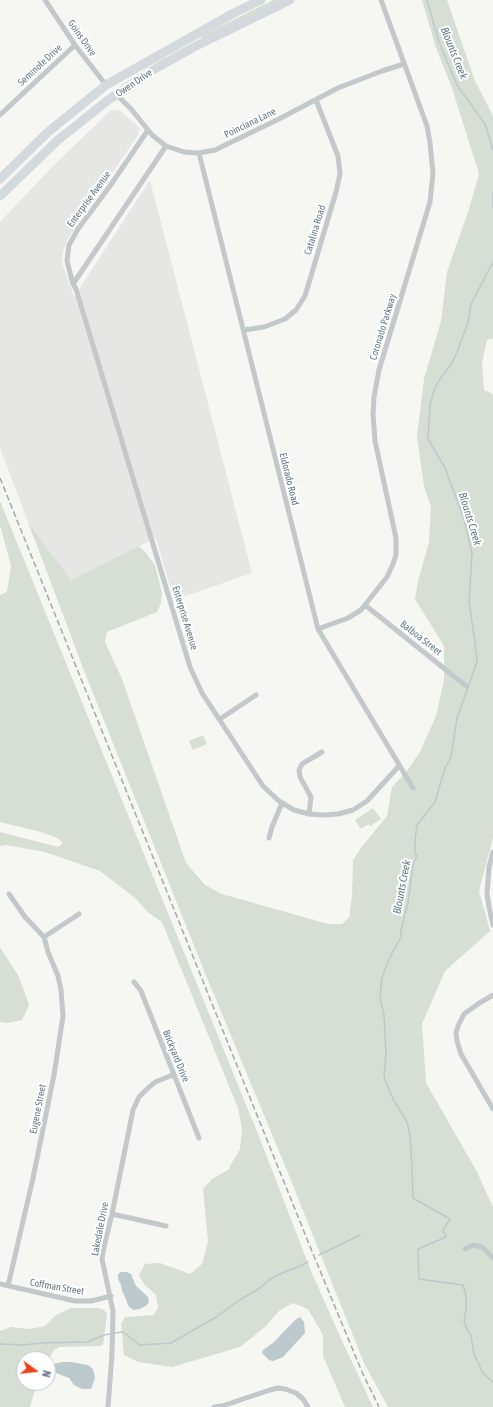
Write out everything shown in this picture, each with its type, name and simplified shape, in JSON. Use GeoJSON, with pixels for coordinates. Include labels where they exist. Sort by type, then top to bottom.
{"type":"FeatureCollection","features":[{"type":"Feature","properties":{"kind":"highway","name":"Owen Drive"},"geometry":{"type":"LineString","coordinates":[[0,179],[48,132],[106,85],[261,0]]}},
{"type":"Feature","properties":{"kind":"highway","name":"Owen Drive"},"geometry":{"type":"LineString","coordinates":[[0,196],[60,139],[107,101],[158,67],[290,0]]}},
{"type":"Feature","properties":{"kind":"highway"},"geometry":{"type":"LineString","coordinates":[[117,95],[117,89],[122,84],[163,59],[166,51]]}},
{"type":"Feature","properties":{"kind":"highway"},"geometry":{"type":"LineString","coordinates":[[60,139],[65,127],[104,97],[108,92],[106,85]]}},
{"type":"Feature","properties":{"kind":"street","name":"Goins Drive"},"geometry":{"type":"LineString","coordinates":[[45,0],[74,45],[106,85]]}},
{"type":"Feature","properties":{"kind":"street","name":"Coronado Parkway"},"geometry":{"type":"LineString","coordinates":[[318,628],[348,618],[365,605],[390,571],[396,555],[396,546],[375,442],[373,414],[376,383],[427,214],[432,189],[432,157],[427,126],[381,0]]}},
{"type":"Feature","properties":{"kind":"street","name":"Seminole Drive"},"geometry":{"type":"LineString","coordinates":[[0,115],[74,45]]}},
{"type":"Feature","properties":{"kind":"street","name":"Poinciana Lane"},"geometry":{"type":"LineString","coordinates":[[117,95],[132,110],[148,130],[166,146],[184,152],[199,153],[214,150],[338,88],[404,64]]}},
{"type":"Feature","properties":{"kind":"street","name":"Catalina Road"},"geometry":{"type":"LineString","coordinates":[[244,330],[264,327],[285,319],[296,310],[305,296],[340,174],[338,156],[316,100]]}},
{"type":"Feature","properties":{"kind":"street","name":"Enterprise Avenue"},"geometry":{"type":"LineString","coordinates":[[148,130],[110,186],[78,229],[69,245],[67,262],[190,667],[202,693],[264,786],[270,794],[294,810],[309,814],[322,815],[338,814],[359,807],[367,801],[399,766]]}},
{"type":"Feature","properties":{"kind":"street"},"geometry":{"type":"LineString","coordinates":[[73,284],[166,146]]}},
{"type":"Feature","properties":{"kind":"street","name":"Eldorado Road"},"geometry":{"type":"LineString","coordinates":[[199,153],[318,628],[413,788]]}},
{"type":"Feature","properties":{"kind":"street","name":"Balboa Street"},"geometry":{"type":"LineString","coordinates":[[365,605],[466,686]]}},
{"type":"Feature","properties":{"kind":"street"},"geometry":{"type":"LineString","coordinates":[[220,720],[256,695]]}},
{"type":"Feature","properties":{"kind":"street"},"geometry":{"type":"LineString","coordinates":[[309,814],[311,797],[300,777],[299,770],[302,764],[322,752]]}},
{"type":"Feature","properties":{"kind":"street"},"geometry":{"type":"LineString","coordinates":[[269,838],[282,803]]}},
{"type":"Feature","properties":{"kind":"street"},"geometry":{"type":"LineString","coordinates":[[493,852],[489,867],[487,894],[493,925]]}},
{"type":"Feature","properties":{"kind":"street"},"geometry":{"type":"LineString","coordinates":[[9,894],[25,917],[44,937],[79,914]]}},
{"type":"Feature","properties":{"kind":"street","name":"Eugene Street"},"geometry":{"type":"LineString","coordinates":[[8,1286],[33,1178],[62,1029],[63,1003],[61,990],[58,976],[48,952],[44,937]]}},
{"type":"Feature","properties":{"kind":"street","name":"Brickyard Drive"},"geometry":{"type":"LineString","coordinates":[[134,982],[141,991],[199,1138]]}},
{"type":"Feature","properties":{"kind":"street"},"geometry":{"type":"LineString","coordinates":[[493,995],[464,1014],[458,1026],[456,1041],[460,1054],[493,1109]]}},
{"type":"Feature","properties":{"kind":"street","name":"Lakedale Drive"},"geometry":{"type":"LineString","coordinates":[[108,1407],[114,1316],[102,1259],[133,1110],[139,1097],[155,1082],[173,1075]]}},
{"type":"Feature","properties":{"kind":"street"},"geometry":{"type":"LineString","coordinates":[[112,1214],[166,1226]]}},
{"type":"Feature","properties":{"kind":"street"},"geometry":{"type":"LineString","coordinates":[[466,1249],[473,1245],[482,1247],[493,1258]]}},
{"type":"Feature","properties":{"kind":"street","name":"Coffman Street"},"geometry":{"type":"LineString","coordinates":[[0,1284],[75,1301],[91,1302],[111,1296]]}},
{"type":"Feature","properties":{"kind":"street"},"geometry":{"type":"LineString","coordinates":[[214,1407],[223,1406],[278,1388],[296,1393],[303,1399],[308,1407]]}},
{"type":"Feature","properties":{"kind":"shaded area"},"geometry":{"type":"Polygon","coordinates":[[[273,0],[281,0],[202,39],[201,36],[273,0]]]}},
{"type":"Feature","properties":{"kind":"shaded area"},"geometry":{"type":"Polygon","coordinates":[[[422,0],[447,0],[475,81],[493,116],[493,338],[487,340],[482,363],[484,390],[493,394],[493,838],[479,891],[490,931],[445,971],[422,1024],[426,1083],[476,1170],[493,1207],[493,1407],[388,1407],[364,1363],[288,1173],[205,973],[85,673],[28,522],[71,580],[139,546],[155,565],[162,593],[161,603],[157,612],[107,632],[105,642],[122,679],[186,863],[205,885],[222,894],[328,924],[342,924],[349,918],[352,896],[353,860],[387,816],[392,787],[407,771],[420,752],[436,716],[444,680],[444,646],[415,599],[418,581],[429,542],[431,507],[424,486],[417,436],[424,379],[441,321],[447,272],[469,209],[479,174],[452,88],[435,45],[422,0]]]}},
{"type":"Feature","properties":{"kind":"shaded area"},"geometry":{"type":"Polygon","coordinates":[[[111,110],[119,110],[140,128],[138,135],[67,240],[63,252],[62,263],[74,297],[150,180],[252,573],[174,600],[156,538],[71,580],[28,522],[0,448],[0,222],[52,167],[111,110]]]}},
{"type":"Feature","properties":{"kind":"shaded area"},"geometry":{"type":"Polygon","coordinates":[[[0,501],[258,1134],[311,1271],[373,1407],[345,1407],[323,1356],[323,1335],[308,1309],[293,1303],[279,1311],[265,1327],[240,1347],[172,1367],[138,1362],[124,1355],[121,1324],[125,1317],[154,1315],[158,1307],[156,1295],[144,1284],[139,1275],[145,1264],[160,1263],[190,1274],[202,1264],[208,1241],[203,1189],[212,1179],[228,1170],[240,1149],[242,1129],[238,1108],[162,922],[149,913],[134,897],[100,871],[45,852],[6,845],[0,846],[0,832],[58,847],[63,843],[57,838],[41,832],[0,822],[0,595],[7,592],[11,566],[0,525],[0,501]]]}},
{"type":"Feature","properties":{"kind":"shaded area"},"geometry":{"type":"Polygon","coordinates":[[[203,735],[207,744],[193,750],[189,741],[203,735]]]}},
{"type":"Feature","properties":{"kind":"shaded area"},"geometry":{"type":"Polygon","coordinates":[[[373,808],[381,819],[370,826],[369,824],[361,829],[355,820],[373,808]]]}},
{"type":"Feature","properties":{"kind":"shaded area"},"geometry":{"type":"Polygon","coordinates":[[[0,947],[19,977],[29,1005],[22,1020],[7,1023],[0,1022],[0,947]]]}},
{"type":"Feature","properties":{"kind":"shaded area"},"geometry":{"type":"Polygon","coordinates":[[[121,1272],[131,1274],[136,1286],[148,1297],[149,1302],[147,1305],[140,1309],[134,1310],[129,1307],[118,1279],[118,1274],[121,1272]]]}},
{"type":"Feature","properties":{"kind":"shaded area"},"geometry":{"type":"Polygon","coordinates":[[[71,1308],[99,1308],[104,1310],[107,1314],[103,1345],[60,1347],[53,1351],[16,1351],[16,1391],[35,1391],[30,1407],[0,1407],[0,1331],[11,1327],[30,1329],[45,1326],[56,1315],[71,1308]]]}},
{"type":"Feature","properties":{"kind":"shaded area"},"geometry":{"type":"Polygon","coordinates":[[[300,1317],[304,1322],[305,1333],[283,1357],[273,1361],[269,1360],[262,1353],[263,1350],[273,1343],[295,1320],[300,1317]]]}},
{"type":"Feature","properties":{"kind":"shaded area"},"geometry":{"type":"Polygon","coordinates":[[[71,1362],[88,1365],[93,1369],[95,1378],[91,1389],[82,1389],[74,1385],[69,1378],[56,1373],[56,1364],[71,1362]]]}},
{"type":"Feature","properties":{"kind":"waterway","name":"Blounts Creek"},"geometry":{"type":"LineString","coordinates":[[427,0],[439,42],[457,85],[485,124],[493,150]]}},
{"type":"Feature","properties":{"kind":"waterway","name":"Blounts Creek"},"geometry":{"type":"LineString","coordinates":[[493,192],[493,208]]}},
{"type":"Feature","properties":{"kind":"waterway","name":"Blounts Creek"},"geometry":{"type":"LineString","coordinates":[[493,262],[471,304],[468,323],[452,363],[438,382],[434,391],[430,405],[428,439],[445,468],[464,519],[472,553],[469,602],[477,662],[457,718],[451,757],[445,768],[435,802],[417,825],[415,840],[415,853],[417,856],[413,865],[408,903],[401,930],[401,937],[391,955],[382,977],[380,998],[384,1015],[386,1053],[384,1077],[393,1099],[408,1126],[410,1136],[413,1198],[450,1219],[443,1230],[446,1237],[418,1249],[419,1279],[463,1285],[466,1296],[464,1321],[471,1336],[474,1354],[483,1373],[493,1382]]}},
{"type":"Feature","properties":{"kind":"waterway"},"geometry":{"type":"LineString","coordinates":[[319,1255],[360,1235]]}},
{"type":"Feature","properties":{"kind":"waterway"},"geometry":{"type":"LineString","coordinates":[[114,1333],[123,1332],[140,1345],[171,1343],[216,1317],[241,1299],[260,1288],[269,1280],[308,1262]]}},
{"type":"Feature","properties":{"kind":"waterway"},"geometry":{"type":"LineString","coordinates":[[0,1344],[25,1345],[39,1343],[88,1342],[110,1334]]}},
{"type":"Feature","properties":{"kind":"railway"},"geometry":{"type":"LineString","coordinates":[[0,478],[309,1244],[362,1372],[379,1407]]}}]}
